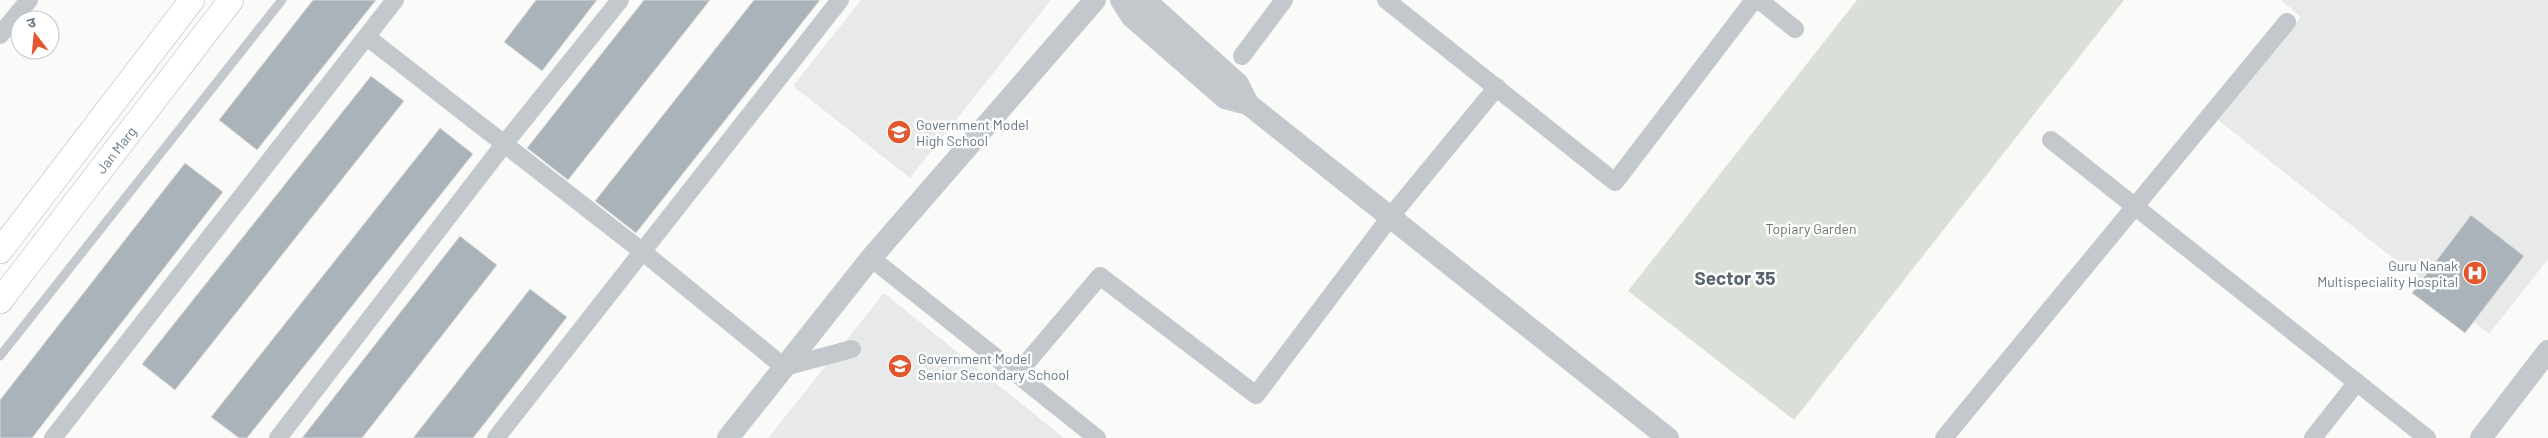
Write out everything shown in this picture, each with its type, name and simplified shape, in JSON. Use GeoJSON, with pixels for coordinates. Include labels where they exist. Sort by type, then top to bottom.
{"type":"FeatureCollection","features":[{"type":"Feature","properties":{"kind":"main road"},"geometry":{"type":"LineString","coordinates":[[0,250],[192,0]]}},
{"type":"Feature","properties":{"kind":"main road","name":"Jan Marg"},"geometry":{"type":"LineString","coordinates":[[0,301],[231,0]]}},
{"type":"Feature","properties":{"kind":"street"},"geometry":{"type":"LineString","coordinates":[[0,35],[29,0]]}},
{"type":"Feature","properties":{"kind":"street"},"geometry":{"type":"LineString","coordinates":[[53,438],[395,0]]}},
{"type":"Feature","properties":{"kind":"street"},"geometry":{"type":"LineString","coordinates":[[278,438],[505,143],[620,0]]}},
{"type":"Feature","properties":{"kind":"street"},"geometry":{"type":"LineString","coordinates":[[496,438],[840,0]]}},
{"type":"Feature","properties":{"kind":"street"},"geometry":{"type":"LineString","coordinates":[[728,438],[871,258],[1094,0]]}},
{"type":"Feature","properties":{"kind":"street"},"geometry":{"type":"LineString","coordinates":[[1121,0],[1132,17],[1224,98],[1248,104],[1668,438]]}},
{"type":"Feature","properties":{"kind":"street"},"geometry":{"type":"LineString","coordinates":[[1145,0],[1238,84],[1248,104]]}},
{"type":"Feature","properties":{"kind":"street"},"geometry":{"type":"LineString","coordinates":[[1242,56],[1284,0]]}},
{"type":"Feature","properties":{"kind":"street"},"geometry":{"type":"LineString","coordinates":[[1386,0],[1616,182],[1754,0]]}},
{"type":"Feature","properties":{"kind":"street"},"geometry":{"type":"LineString","coordinates":[[1759,0],[1795,29]]}},
{"type":"Feature","properties":{"kind":"street"},"geometry":{"type":"LineString","coordinates":[[1944,438],[2287,22]]}},
{"type":"Feature","properties":{"kind":"street"},"geometry":{"type":"LineString","coordinates":[[367,37],[643,252],[784,368]]}},
{"type":"Feature","properties":{"kind":"street"},"geometry":{"type":"LineString","coordinates":[[1017,374],[1100,276],[1256,395],[1391,216],[1496,87]]}},
{"type":"Feature","properties":{"kind":"street"},"geometry":{"type":"LineString","coordinates":[[2051,140],[2427,438]]}},
{"type":"Feature","properties":{"kind":"street"},"geometry":{"type":"LineString","coordinates":[[871,258],[1097,438]]}},
{"type":"Feature","properties":{"kind":"street"},"geometry":{"type":"LineString","coordinates":[[784,368],[852,350]]}},
{"type":"Feature","properties":{"kind":"street"},"geometry":{"type":"LineString","coordinates":[[2481,438],[2548,351]]}},
{"type":"Feature","properties":{"kind":"street"},"geometry":{"type":"LineString","coordinates":[[2313,438],[2357,382]]}},
{"type":"Feature","properties":{"kind":"lane"},"geometry":{"type":"LineString","coordinates":[[0,356],[282,0]]}},
{"type":"Feature","properties":{"kind":"shaded area","name":"Government Model High School"},"geometry":{"type":"Polygon","coordinates":[[[861,0],[1051,0],[910,178],[793,86],[861,0]]]}},
{"type":"Feature","properties":{"kind":"shaded area"},"geometry":{"type":"Polygon","coordinates":[[[2281,0],[2548,0],[2548,259],[2489,334],[2218,120],[2301,17],[2281,0]]]}},
{"type":"Feature","properties":{"kind":"shaded area","name":"Government Model Senior Secondary School"},"geometry":{"type":"Polygon","coordinates":[[[884,293],[1064,438],[768,438],[884,293]]]}},
{"type":"Feature","properties":{"kind":"green space","name":"Topiary Garden"},"geometry":{"type":"Polygon","coordinates":[[[1857,0],[2124,0],[1794,420],[1628,291],[1857,0]]]}},
{"type":"Feature","properties":{"kind":"building"},"geometry":{"type":"Polygon","coordinates":[[[313,0],[376,0],[257,150],[219,120],[313,0]]]}},
{"type":"Feature","properties":{"kind":"building"},"geometry":{"type":"Polygon","coordinates":[[[536,0],[597,0],[542,71],[504,42],[536,0]]]}},
{"type":"Feature","properties":{"kind":"building"},"geometry":{"type":"Polygon","coordinates":[[[644,0],[710,0],[568,180],[527,148],[644,0]]]}},
{"type":"Feature","properties":{"kind":"building"},"geometry":{"type":"Polygon","coordinates":[[[754,0],[820,0],[636,233],[595,201],[754,0]]]}},
{"type":"Feature","properties":{"kind":"building"},"geometry":{"type":"Polygon","coordinates":[[[371,76],[404,101],[175,390],[142,364],[371,76]]]}},
{"type":"Feature","properties":{"kind":"building"},"geometry":{"type":"Polygon","coordinates":[[[440,128],[473,154],[247,438],[239,438],[211,417],[440,128]]]}},
{"type":"Feature","properties":{"kind":"building"},"geometry":{"type":"Polygon","coordinates":[[[185,163],[223,192],[32,438],[0,438],[0,400],[185,163]]]}},
{"type":"Feature","properties":{"kind":"building"},"geometry":{"type":"Polygon","coordinates":[[[2471,215],[2524,256],[2465,333],[2412,293],[2471,215]]]}},
{"type":"Feature","properties":{"kind":"building"},"geometry":{"type":"Polygon","coordinates":[[[460,236],[497,265],[362,438],[302,438],[460,236]]]}},
{"type":"Feature","properties":{"kind":"building"},"geometry":{"type":"Polygon","coordinates":[[[530,289],[567,317],[492,414],[473,438],[413,438],[530,289]]]}},
{"type":"Feature","properties":{"kind":"place","name":"Government Model High School"},"geometry":{"type":"Point","coordinates":[899,132]}},
{"type":"Feature","properties":{"kind":"place","name":"Guru Nanak Multispeciality Hospital"},"geometry":{"type":"Point","coordinates":[2475,273]}},
{"type":"Feature","properties":{"kind":"place","name":"Government Model Senior Secondary School"},"geometry":{"type":"Point","coordinates":[900,366]}},
{"type":"Feature","properties":{"kind":"district","name":"Sector 35"},"geometry":{"type":"Point","coordinates":[1735,277]}}]}
